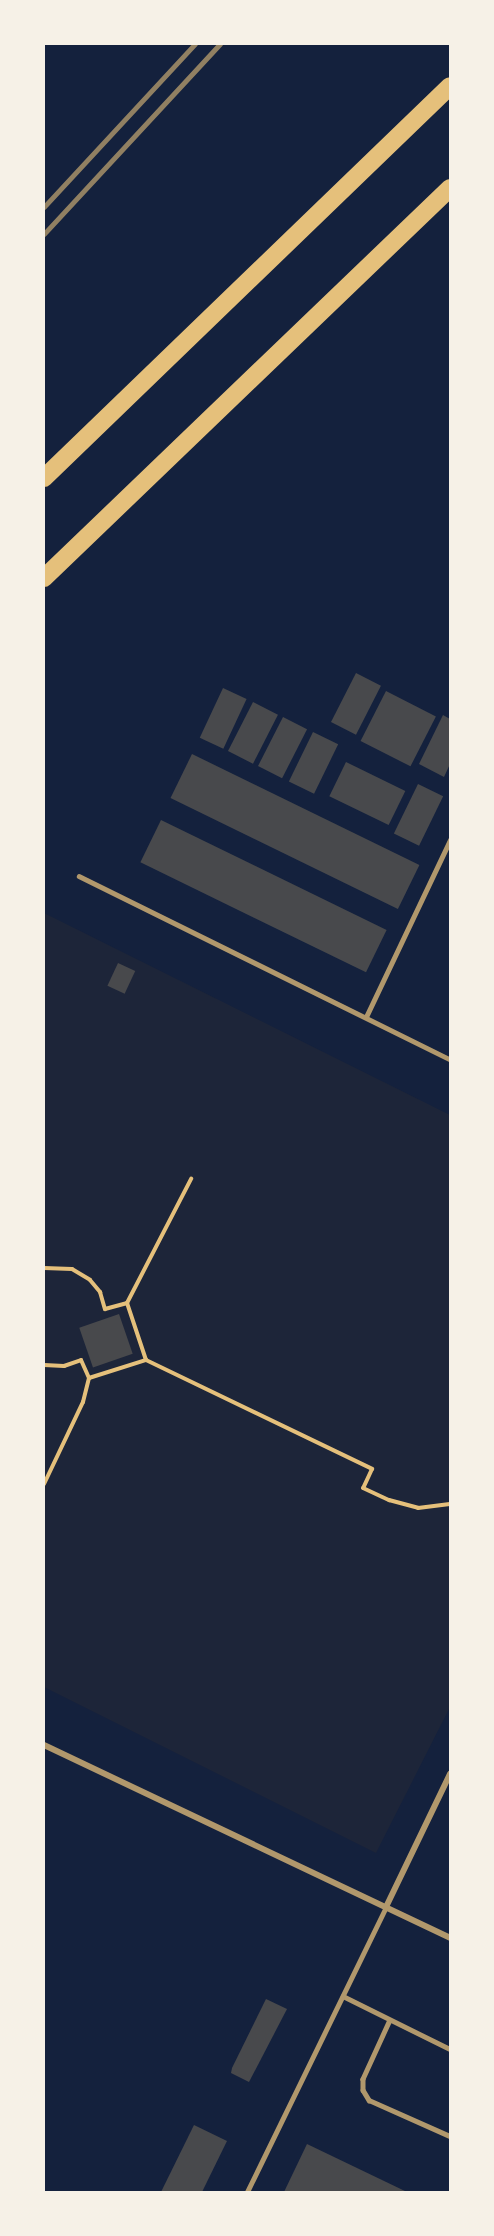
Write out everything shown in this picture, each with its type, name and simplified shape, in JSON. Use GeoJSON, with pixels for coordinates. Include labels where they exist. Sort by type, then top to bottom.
{"type":"FeatureCollection","features":[{"type":"Feature","properties":{"kind":"highway"},"geometry":{"type":"LineString","coordinates":[[44,478],[450,86]]}},
{"type":"Feature","properties":{"kind":"highway"},"geometry":{"type":"LineString","coordinates":[[44,578],[450,188]]}},
{"type":"Feature","properties":{"kind":"street"},"geometry":{"type":"LineString","coordinates":[[44,1745],[450,1938]]}},
{"type":"Feature","properties":{"kind":"street"},"geometry":{"type":"LineString","coordinates":[[386,1907],[450,1774]]}},
{"type":"Feature","properties":{"kind":"lane"},"geometry":{"type":"LineString","coordinates":[[366,1017],[450,840]]}},
{"type":"Feature","properties":{"kind":"lane"},"geometry":{"type":"LineString","coordinates":[[79,876],[450,1059]]}},
{"type":"Feature","properties":{"kind":"lane"},"geometry":{"type":"LineString","coordinates":[[247,2193],[386,1907]]}},
{"type":"Feature","properties":{"kind":"lane"},"geometry":{"type":"LineString","coordinates":[[343,1996],[450,2049]]}},
{"type":"Feature","properties":{"kind":"lane"},"geometry":{"type":"LineString","coordinates":[[390,2019],[363,2079],[363,2090],[369,2100],[450,2136]]}},
{"type":"Feature","properties":{"kind":"path"},"geometry":{"type":"LineString","coordinates":[[146,1360],[127,1303],[191,1179]]}},
{"type":"Feature","properties":{"kind":"path"},"geometry":{"type":"LineString","coordinates":[[44,1268],[72,1269],[90,1280],[100,1292],[105,1309],[127,1303]]}},
{"type":"Feature","properties":{"kind":"path"},"geometry":{"type":"LineString","coordinates":[[44,1365],[64,1366],[81,1359],[89,1378],[83,1402],[44,1484]]}},
{"type":"Feature","properties":{"kind":"path"},"geometry":{"type":"LineString","coordinates":[[89,1378],[146,1360],[372,1468],[363,1488],[389,1500],[418,1508],[450,1504]]}},
{"type":"Feature","properties":{"kind":"shaded area"},"geometry":{"type":"Polygon","coordinates":[[[44,913],[450,1115],[450,1707],[376,1853],[44,1687],[44,913]]]}},
{"type":"Feature","properties":{"kind":"building"},"geometry":{"type":"Polygon","coordinates":[[[356,673],[381,686],[356,735],[331,722],[356,673]]]}},
{"type":"Feature","properties":{"kind":"building"},"geometry":{"type":"Polygon","coordinates":[[[223,688],[247,699],[223,749],[200,738],[223,688]]]}},
{"type":"Feature","properties":{"kind":"building"},"geometry":{"type":"Polygon","coordinates":[[[386,691],[436,716],[410,766],[361,741],[386,691]]]}},
{"type":"Feature","properties":{"kind":"building"},"geometry":{"type":"Polygon","coordinates":[[[253,702],[278,715],[253,764],[228,751],[253,702]]]}},
{"type":"Feature","properties":{"kind":"building"},"geometry":{"type":"Polygon","coordinates":[[[443,715],[450,719],[450,764],[444,777],[419,764],[443,715]]]}},
{"type":"Feature","properties":{"kind":"building"},"geometry":{"type":"Polygon","coordinates":[[[283,717],[307,729],[282,778],[258,766],[283,717]]]}},
{"type":"Feature","properties":{"kind":"building"},"geometry":{"type":"Polygon","coordinates":[[[313,732],[338,744],[314,794],[289,781],[313,732]]]}},
{"type":"Feature","properties":{"kind":"building"},"geometry":{"type":"Polygon","coordinates":[[[192,754],[419,865],[398,909],[171,798],[192,754]]]}},
{"type":"Feature","properties":{"kind":"building"},"geometry":{"type":"Polygon","coordinates":[[[346,762],[405,791],[389,825],[329,796],[346,762]]]}},
{"type":"Feature","properties":{"kind":"building"},"geometry":{"type":"Polygon","coordinates":[[[418,784],[443,796],[419,846],[394,833],[418,784]]]}},
{"type":"Feature","properties":{"kind":"building"},"geometry":{"type":"Polygon","coordinates":[[[161,820],[387,930],[366,972],[140,862],[161,820]]]}},
{"type":"Feature","properties":{"kind":"building"},"geometry":{"type":"Polygon","coordinates":[[[118,963],[135,971],[125,994],[107,986],[118,963]]]}},
{"type":"Feature","properties":{"kind":"building"},"geometry":{"type":"Polygon","coordinates":[[[119,1314],[133,1354],[93,1367],[79,1328],[119,1314]]]}},
{"type":"Feature","properties":{"kind":"building"},"geometry":{"type":"Polygon","coordinates":[[[266,1999],[287,2009],[249,2082],[231,2073],[232,2068],[266,1999]]]}},
{"type":"Feature","properties":{"kind":"building"},"geometry":{"type":"Polygon","coordinates":[[[194,2125],[227,2141],[202,2192],[161,2192],[194,2125]]]}},
{"type":"Feature","properties":{"kind":"building"},"geometry":{"type":"Polygon","coordinates":[[[307,2144],[407,2192],[284,2192],[307,2144]]]}},
{"type":"Feature","properties":{"kind":"railway"},"geometry":{"type":"LineString","coordinates":[[44,207],[195,44]]}},
{"type":"Feature","properties":{"kind":"railway"},"geometry":{"type":"LineString","coordinates":[[44,234],[220,44]]}}]}
